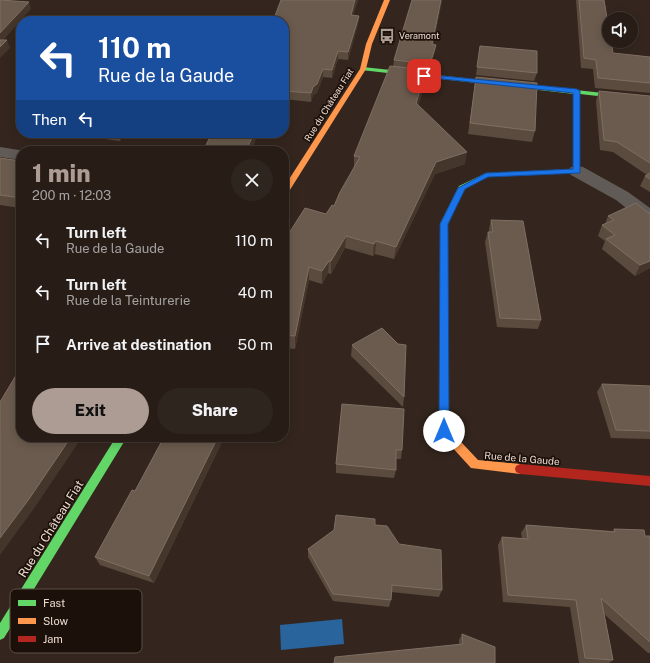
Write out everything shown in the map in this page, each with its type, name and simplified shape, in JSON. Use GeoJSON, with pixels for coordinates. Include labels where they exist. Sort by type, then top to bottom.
{"type":"FeatureCollection","features":[{"type":"Feature","properties":{"kind":"street","name":"Rue du Château Fiat"},"geometry":{"type":"LineString","coordinates":[[289,185],[363,69],[369,44],[387,0]]}},
{"type":"Feature","properties":{"kind":"street"},"geometry":{"type":"LineString","coordinates":[[363,69],[650,100]]}},
{"type":"Feature","properties":{"kind":"street"},"geometry":{"type":"LineString","coordinates":[[577,91],[577,171],[622,196],[650,217]]}},
{"type":"Feature","properties":{"kind":"street"},"geometry":{"type":"LineString","coordinates":[[0,152],[16,154]]}},
{"type":"Feature","properties":{"kind":"street","name":"Rue de la Gaude"},"geometry":{"type":"LineString","coordinates":[[577,171],[486,175],[462,188],[444,224],[444,431],[476,466],[650,481]]}},
{"type":"Feature","properties":{"kind":"street","name":"Rue du Château Fiat"},"geometry":{"type":"LineString","coordinates":[[28,589],[119,442]]}},
{"type":"Feature","properties":{"kind":"street","name":"Rue du Château Fiat"},"geometry":{"type":"LineString","coordinates":[[0,634],[10,618]]}},
{"type":"Feature","properties":{"kind":"water"},"geometry":{"type":"Polygon","coordinates":[[[342,619],[344,644],[281,650],[280,625],[342,619]]]}},
{"type":"Feature","properties":{"kind":"building"},"geometry":{"type":"Polygon","coordinates":[[[0,0],[29,2],[0,33],[0,0]]]}},
{"type":"Feature","properties":{"kind":"building"},"geometry":{"type":"Polygon","coordinates":[[[281,0],[355,0],[351,15],[359,16],[348,52],[338,51],[332,70],[323,69],[317,84],[313,87],[311,93],[289,91],[289,16],[275,16],[281,0]]]}},
{"type":"Feature","properties":{"kind":"building"},"geometry":{"type":"Polygon","coordinates":[[[412,0],[441,0],[432,44],[436,45],[430,64],[394,60],[412,0]]]}},
{"type":"Feature","properties":{"kind":"building"},"geometry":{"type":"Polygon","coordinates":[[[579,0],[604,0],[606,12],[602,12],[602,48],[612,48],[613,53],[650,57],[650,83],[598,78],[596,60],[584,58],[579,0]]]}},
{"type":"Feature","properties":{"kind":"building"},"geometry":{"type":"Polygon","coordinates":[[[0,40],[7,40],[0,47],[0,40]]]}},
{"type":"Feature","properties":{"kind":"building"},"geometry":{"type":"Polygon","coordinates":[[[480,46],[537,51],[537,73],[477,67],[480,46]]]}},
{"type":"Feature","properties":{"kind":"building"},"geometry":{"type":"Polygon","coordinates":[[[390,66],[427,70],[416,103],[467,152],[436,162],[396,247],[376,241],[374,244],[346,236],[331,261],[329,261],[322,271],[309,267],[295,336],[289,335],[289,233],[305,208],[326,214],[332,205],[334,206],[340,192],[360,157],[354,156],[390,66]]]}},
{"type":"Feature","properties":{"kind":"building"},"geometry":{"type":"Polygon","coordinates":[[[476,77],[537,83],[535,131],[470,123],[476,77]]]}},
{"type":"Feature","properties":{"kind":"building"},"geometry":{"type":"Polygon","coordinates":[[[599,91],[650,96],[650,163],[617,142],[604,140],[599,91]]]}},
{"type":"Feature","properties":{"kind":"building"},"geometry":{"type":"Polygon","coordinates":[[[210,138],[252,138],[248,146],[206,146],[210,138]]]}},
{"type":"Feature","properties":{"kind":"building"},"geometry":{"type":"Polygon","coordinates":[[[0,158],[16,160],[16,197],[0,195],[0,158]]]}},
{"type":"Feature","properties":{"kind":"building"},"geometry":{"type":"Polygon","coordinates":[[[650,173],[650,179],[645,176],[650,173]]]}},
{"type":"Feature","properties":{"kind":"building"},"geometry":{"type":"Polygon","coordinates":[[[636,203],[650,213],[650,261],[640,265],[606,239],[615,235],[602,225],[614,220],[608,216],[636,203]]]}},
{"type":"Feature","properties":{"kind":"building"},"geometry":{"type":"Polygon","coordinates":[[[491,220],[523,221],[541,320],[500,318],[488,232],[493,232],[491,220]]]}},
{"type":"Feature","properties":{"kind":"building"},"geometry":{"type":"Polygon","coordinates":[[[382,328],[398,344],[406,345],[404,397],[352,345],[382,328]]]}},
{"type":"Feature","properties":{"kind":"building"},"geometry":{"type":"Polygon","coordinates":[[[16,375],[16,442],[68,442],[29,499],[0,538],[0,402],[16,375]]]}},
{"type":"Feature","properties":{"kind":"building"},"geometry":{"type":"Polygon","coordinates":[[[602,384],[650,386],[650,431],[616,430],[602,384]]]}},
{"type":"Feature","properties":{"kind":"building"},"geometry":{"type":"Polygon","coordinates":[[[342,404],[404,409],[402,450],[396,450],[396,470],[336,464],[342,404]]]}},
{"type":"Feature","properties":{"kind":"building"},"geometry":{"type":"Polygon","coordinates":[[[161,442],[216,442],[149,576],[95,557],[132,490],[135,491],[161,442]]]}},
{"type":"Feature","properties":{"kind":"building"},"geometry":{"type":"Polygon","coordinates":[[[336,515],[375,519],[375,525],[387,526],[399,544],[441,550],[442,590],[392,585],[391,600],[333,594],[308,549],[334,530],[336,515]]]}},
{"type":"Feature","properties":{"kind":"building"},"geometry":{"type":"Polygon","coordinates":[[[526,525],[615,532],[614,529],[644,530],[645,536],[650,536],[650,642],[601,598],[613,660],[585,658],[576,600],[508,595],[502,537],[528,539],[526,525]]]}},
{"type":"Feature","properties":{"kind":"building"},"geometry":{"type":"Polygon","coordinates":[[[462,634],[495,647],[495,663],[334,663],[335,657],[463,644],[462,634]]]}},
{"type":"Feature","properties":{"kind":"traffic: fast"},"geometry":{"type":"LineString","coordinates":[[363,69],[650,100]]}},
{"type":"Feature","properties":{"kind":"traffic: fast"},"geometry":{"type":"LineString","coordinates":[[444,315],[444,224],[462,188],[486,175],[577,171],[577,91]]}},
{"type":"Feature","properties":{"kind":"traffic: fast"},"geometry":{"type":"LineString","coordinates":[[28,589],[119,442]]}},
{"type":"Feature","properties":{"kind":"traffic: fast"},"geometry":{"type":"LineString","coordinates":[[0,634],[10,618]]}},
{"type":"Feature","properties":{"kind":"traffic: slow"},"geometry":{"type":"LineString","coordinates":[[289,185],[363,69],[369,44],[387,0]]}},
{"type":"Feature","properties":{"kind":"traffic: slow"},"geometry":{"type":"LineString","coordinates":[[444,315],[444,431],[475,465],[520,469]]}},
{"type":"Feature","properties":{"kind":"traffic: jam"},"geometry":{"type":"LineString","coordinates":[[520,469],[650,481]]}},
{"type":"Feature","properties":{"kind":"place","name":"Veramont"},"geometry":{"type":"Point","coordinates":[387,36]}},
{"type":"Feature","properties":{"kind":"route"},"geometry":{"type":"LineString","coordinates":[[424,76],[577,91],[577,171],[486,175],[462,188],[444,224],[444,431]]}}]}
